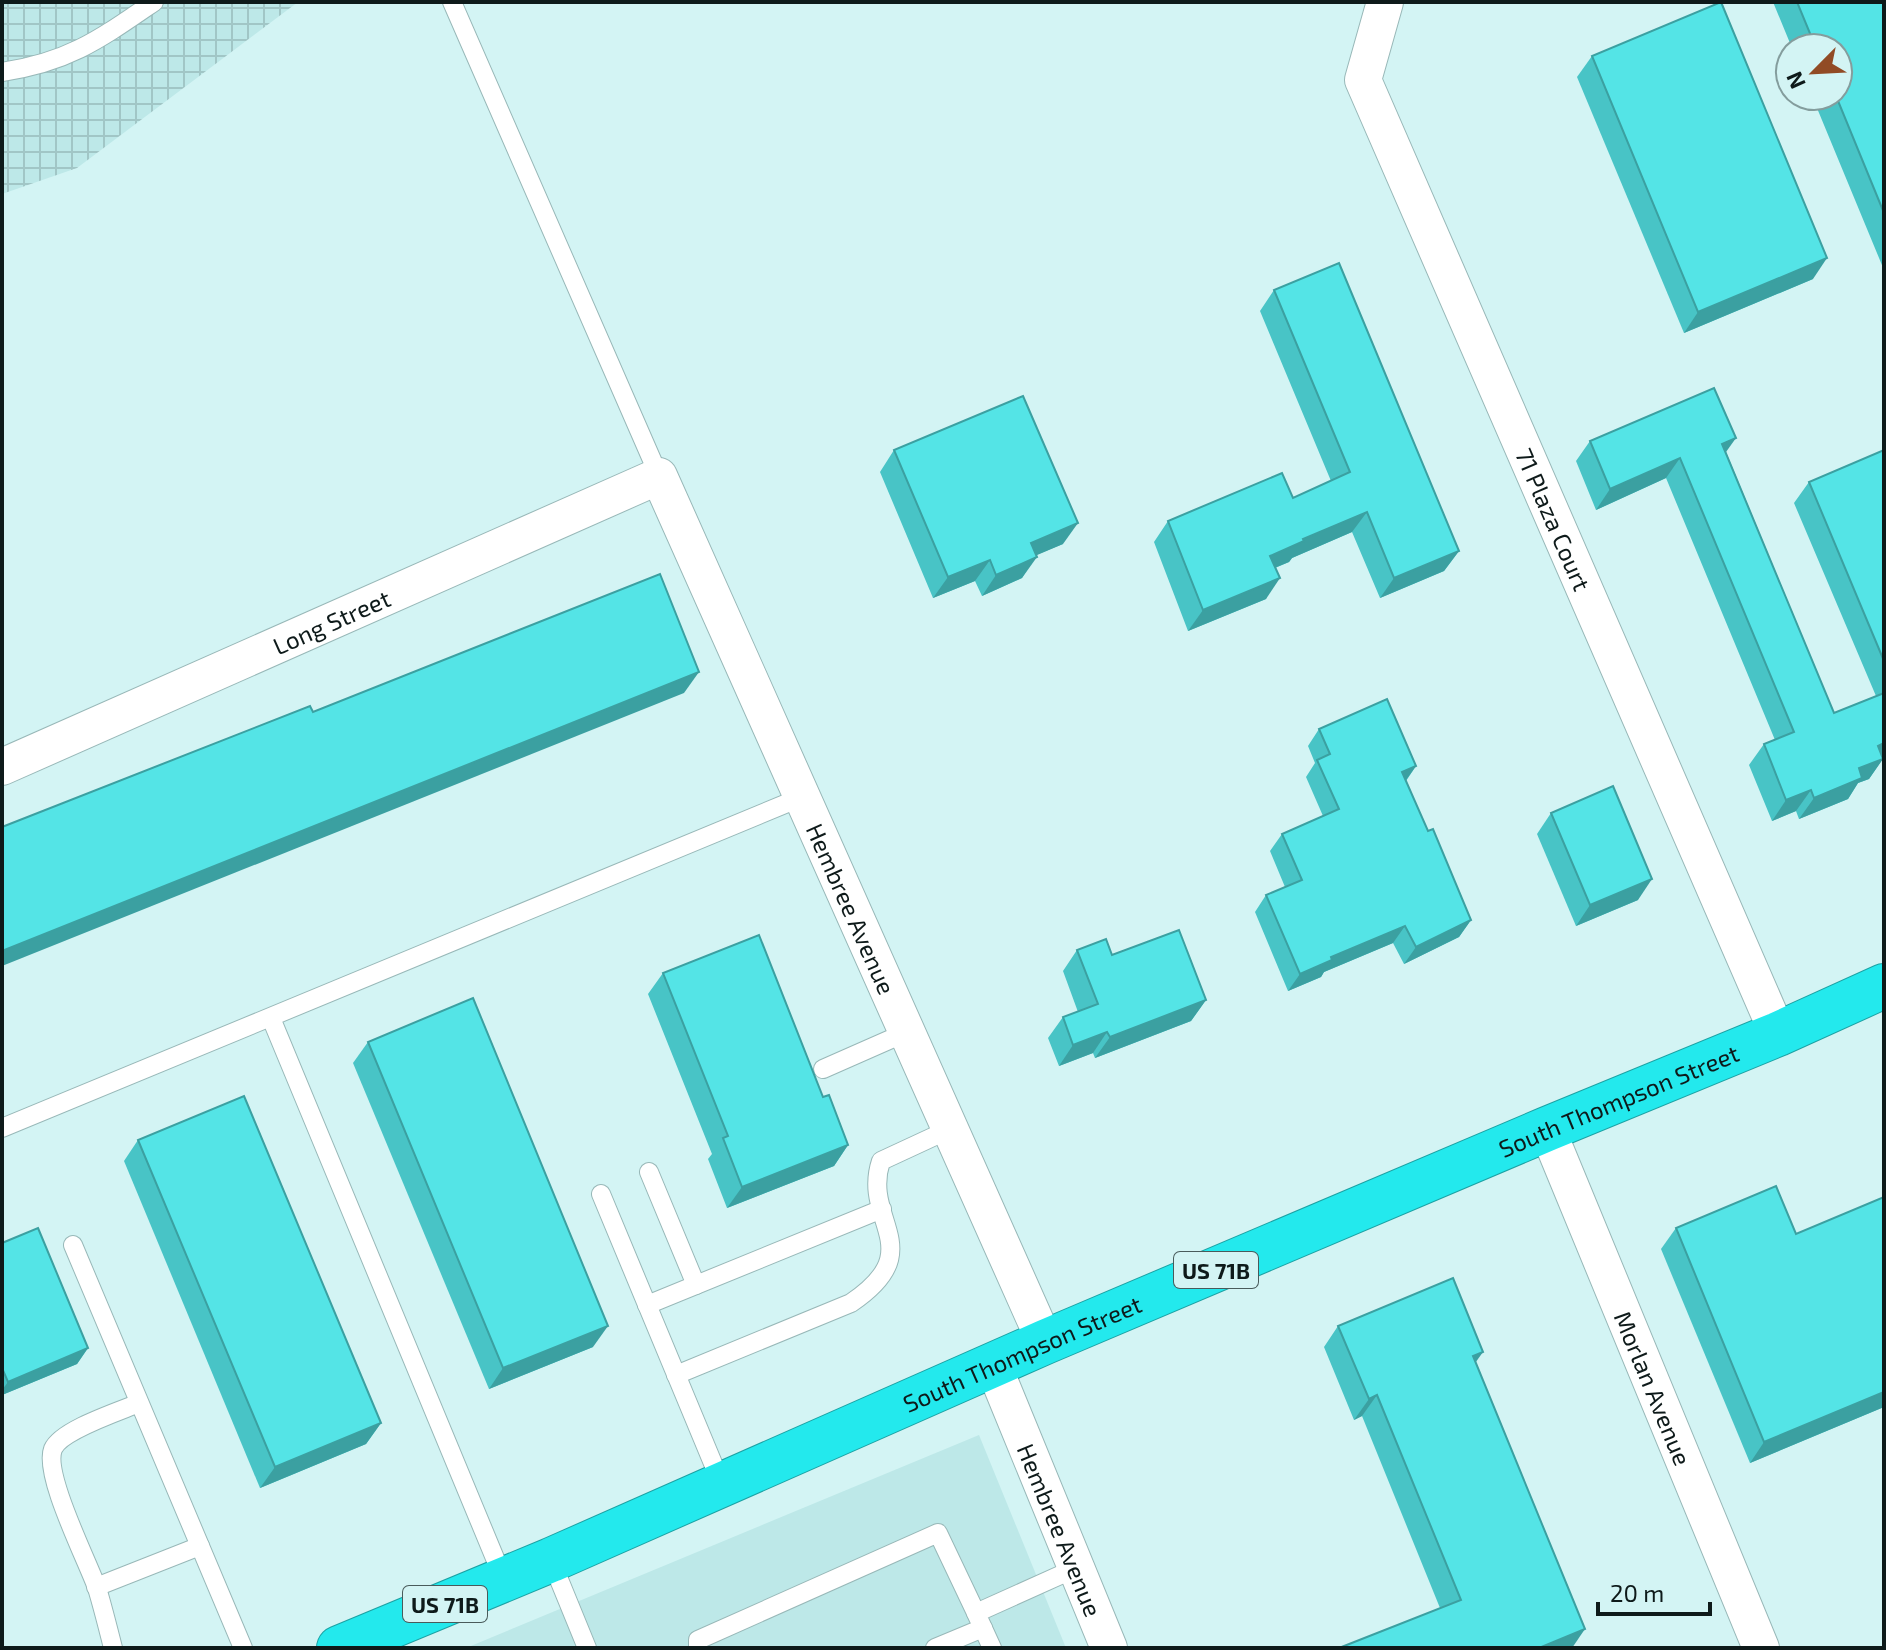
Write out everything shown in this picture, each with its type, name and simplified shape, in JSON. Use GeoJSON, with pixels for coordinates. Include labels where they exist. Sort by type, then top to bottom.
{"type":"FeatureCollection","features":[{"type":"Feature","properties":{"kind":"highway","name":"South Thompson Street"},"geometry":{"type":"LineString","coordinates":[[339,1648],[551,1560],[1045,1342],[1778,1034],[1884,986]]}},
{"type":"Feature","properties":{"kind":"street","name":"71 Plaza Court"},"geometry":{"type":"LineString","coordinates":[[1385,2],[1363,80],[1778,1034]]}},
{"type":"Feature","properties":{"kind":"street","name":"Long Street"},"geometry":{"type":"LineString","coordinates":[[2,767],[659,476]]}},
{"type":"Feature","properties":{"kind":"street","name":"Hembree Avenue"},"geometry":{"type":"LineString","coordinates":[[659,476],[1045,1342]]}},
{"type":"Feature","properties":{"kind":"street","name":"Morlan Avenue"},"geometry":{"type":"LineString","coordinates":[[1547,1129],[1761,1648]]}},
{"type":"Feature","properties":{"kind":"street","name":"Hembree Avenue"},"geometry":{"type":"LineString","coordinates":[[993,1365],[1109,1648]]}},
{"type":"Feature","properties":{"kind":"lane"},"geometry":{"type":"LineString","coordinates":[[2,72],[38,67],[91,45],[154,2]]}},
{"type":"Feature","properties":{"kind":"lane"},"geometry":{"type":"LineString","coordinates":[[452,2],[659,476]]}},
{"type":"Feature","properties":{"kind":"lane"},"geometry":{"type":"LineString","coordinates":[[2,1128],[802,797]]}},
{"type":"Feature","properties":{"kind":"lane"},"geometry":{"type":"LineString","coordinates":[[271,1018],[504,1580]]}},
{"type":"Feature","properties":{"kind":"lane"},"geometry":{"type":"LineString","coordinates":[[823,1069],[907,1032]]}},
{"type":"Feature","properties":{"kind":"lane"},"geometry":{"type":"LineString","coordinates":[[676,1375],[851,1303],[868,1291],[883,1275],[890,1254],[891,1236],[876,1192],[876,1176],[881,1161],[950,1129]]}},
{"type":"Feature","properties":{"kind":"lane"},"geometry":{"type":"LineString","coordinates":[[649,1172],[696,1285]]}},
{"type":"Feature","properties":{"kind":"lane"},"geometry":{"type":"LineString","coordinates":[[601,1194],[722,1485]]}},
{"type":"Feature","properties":{"kind":"lane"},"geometry":{"type":"LineString","coordinates":[[647,1305],[882,1209]]}},
{"type":"Feature","properties":{"kind":"lane"},"geometry":{"type":"LineString","coordinates":[[73,1245],[243,1648]]}},
{"type":"Feature","properties":{"kind":"lane"},"geometry":{"type":"LineString","coordinates":[[113,1648],[96,1587],[51,1464],[53,1448],[64,1436],[139,1403]]}},
{"type":"Feature","properties":{"kind":"lane"},"geometry":{"type":"LineString","coordinates":[[698,1648],[698,1640],[938,1533],[992,1648]]}},
{"type":"Feature","properties":{"kind":"lane"},"geometry":{"type":"LineString","coordinates":[[96,1587],[200,1546]]}},
{"type":"Feature","properties":{"kind":"lane"},"geometry":{"type":"LineString","coordinates":[[551,1560],[587,1648]]}},
{"type":"Feature","properties":{"kind":"lane"},"geometry":{"type":"LineString","coordinates":[[935,1648],[1076,1568]]}},
{"type":"Feature","properties":{"kind":"shaded area"},"geometry":{"type":"Polygon","coordinates":[[[2,2],[298,2],[77,168],[2,194],[2,2]]]}},
{"type":"Feature","properties":{"kind":"shaded area"},"geometry":{"type":"Polygon","coordinates":[[[979,1435],[1066,1648],[466,1648],[979,1435]]]}},
{"type":"Feature","properties":{"kind":"building"},"geometry":{"type":"Polygon","coordinates":[[[1721,2],[1827,258],[1698,312],[1592,56],[1721,2]]]}},
{"type":"Feature","properties":{"kind":"building"},"geometry":{"type":"Polygon","coordinates":[[[1797,2],[1884,2],[1884,213],[1843,112],[1854,112],[1854,32],[1809,32],[1797,2]]]}},
{"type":"Feature","properties":{"kind":"building"},"geometry":{"type":"Polygon","coordinates":[[[1339,263],[1459,551],[1394,578],[1367,512],[1270,556],[1280,578],[1203,610],[1168,521],[1282,473],[1293,498],[1350,472],[1274,290],[1339,263]]]}},
{"type":"Feature","properties":{"kind":"building"},"geometry":{"type":"Polygon","coordinates":[[[1714,388],[1736,438],[1722,444],[1834,713],[1884,693],[1884,743],[1878,746],[1883,759],[1859,768],[1862,778],[1814,798],[1811,790],[1786,800],[1764,744],[1794,732],[1680,458],[1610,489],[1590,441],[1714,388]]]}},
{"type":"Feature","properties":{"kind":"building"},"geometry":{"type":"Polygon","coordinates":[[[1023,396],[1078,523],[1031,543],[1037,557],[996,575],[990,560],[948,577],[894,450],[1023,396]]]}},
{"type":"Feature","properties":{"kind":"building"},"geometry":{"type":"Polygon","coordinates":[[[1884,450],[1884,661],[1809,482],[1884,450]]]}},
{"type":"Feature","properties":{"kind":"building"},"geometry":{"type":"Polygon","coordinates":[[[660,574],[699,672],[2,951],[2,827],[310,706],[313,712],[660,574]]]}},
{"type":"Feature","properties":{"kind":"building"},"geometry":{"type":"Polygon","coordinates":[[[1387,699],[1416,766],[1402,772],[1428,831],[1433,829],[1471,920],[1416,947],[1405,926],[1331,957],[1332,960],[1300,974],[1266,895],[1302,880],[1282,834],[1339,809],[1317,760],[1330,754],[1319,729],[1387,699]]]}},
{"type":"Feature","properties":{"kind":"building"},"geometry":{"type":"Polygon","coordinates":[[[1613,786],[1652,879],[1590,905],[1551,813],[1613,786]]]}},
{"type":"Feature","properties":{"kind":"building"},"geometry":{"type":"Polygon","coordinates":[[[1179,930],[1206,1000],[1110,1037],[1107,1032],[1073,1045],[1063,1017],[1098,1004],[1077,950],[1106,939],[1112,955],[1179,930]]]}},
{"type":"Feature","properties":{"kind":"building"},"geometry":{"type":"Polygon","coordinates":[[[759,935],[823,1097],[829,1095],[848,1145],[742,1187],[723,1138],[728,1136],[663,973],[759,935]]]}},
{"type":"Feature","properties":{"kind":"building"},"geometry":{"type":"Polygon","coordinates":[[[473,998],[608,1326],[503,1368],[368,1042],[473,998]]]}},
{"type":"Feature","properties":{"kind":"building"},"geometry":{"type":"Polygon","coordinates":[[[244,1096],[381,1423],[275,1467],[138,1140],[244,1096]]]}},
{"type":"Feature","properties":{"kind":"building"},"geometry":{"type":"Polygon","coordinates":[[[1776,1186],[1796,1234],[1884,1197],[1884,1392],[1764,1442],[1676,1228],[1776,1186]]]}},
{"type":"Feature","properties":{"kind":"building"},"geometry":{"type":"Polygon","coordinates":[[[38,1228],[88,1348],[8,1382],[2,1368],[2,1243],[38,1228]]]}},
{"type":"Feature","properties":{"kind":"building"},"geometry":{"type":"Polygon","coordinates":[[[1453,1278],[1483,1352],[1473,1356],[1585,1629],[1539,1648],[1339,1648],[1461,1600],[1377,1395],[1369,1399],[1338,1326],[1453,1278]]]}}]}
